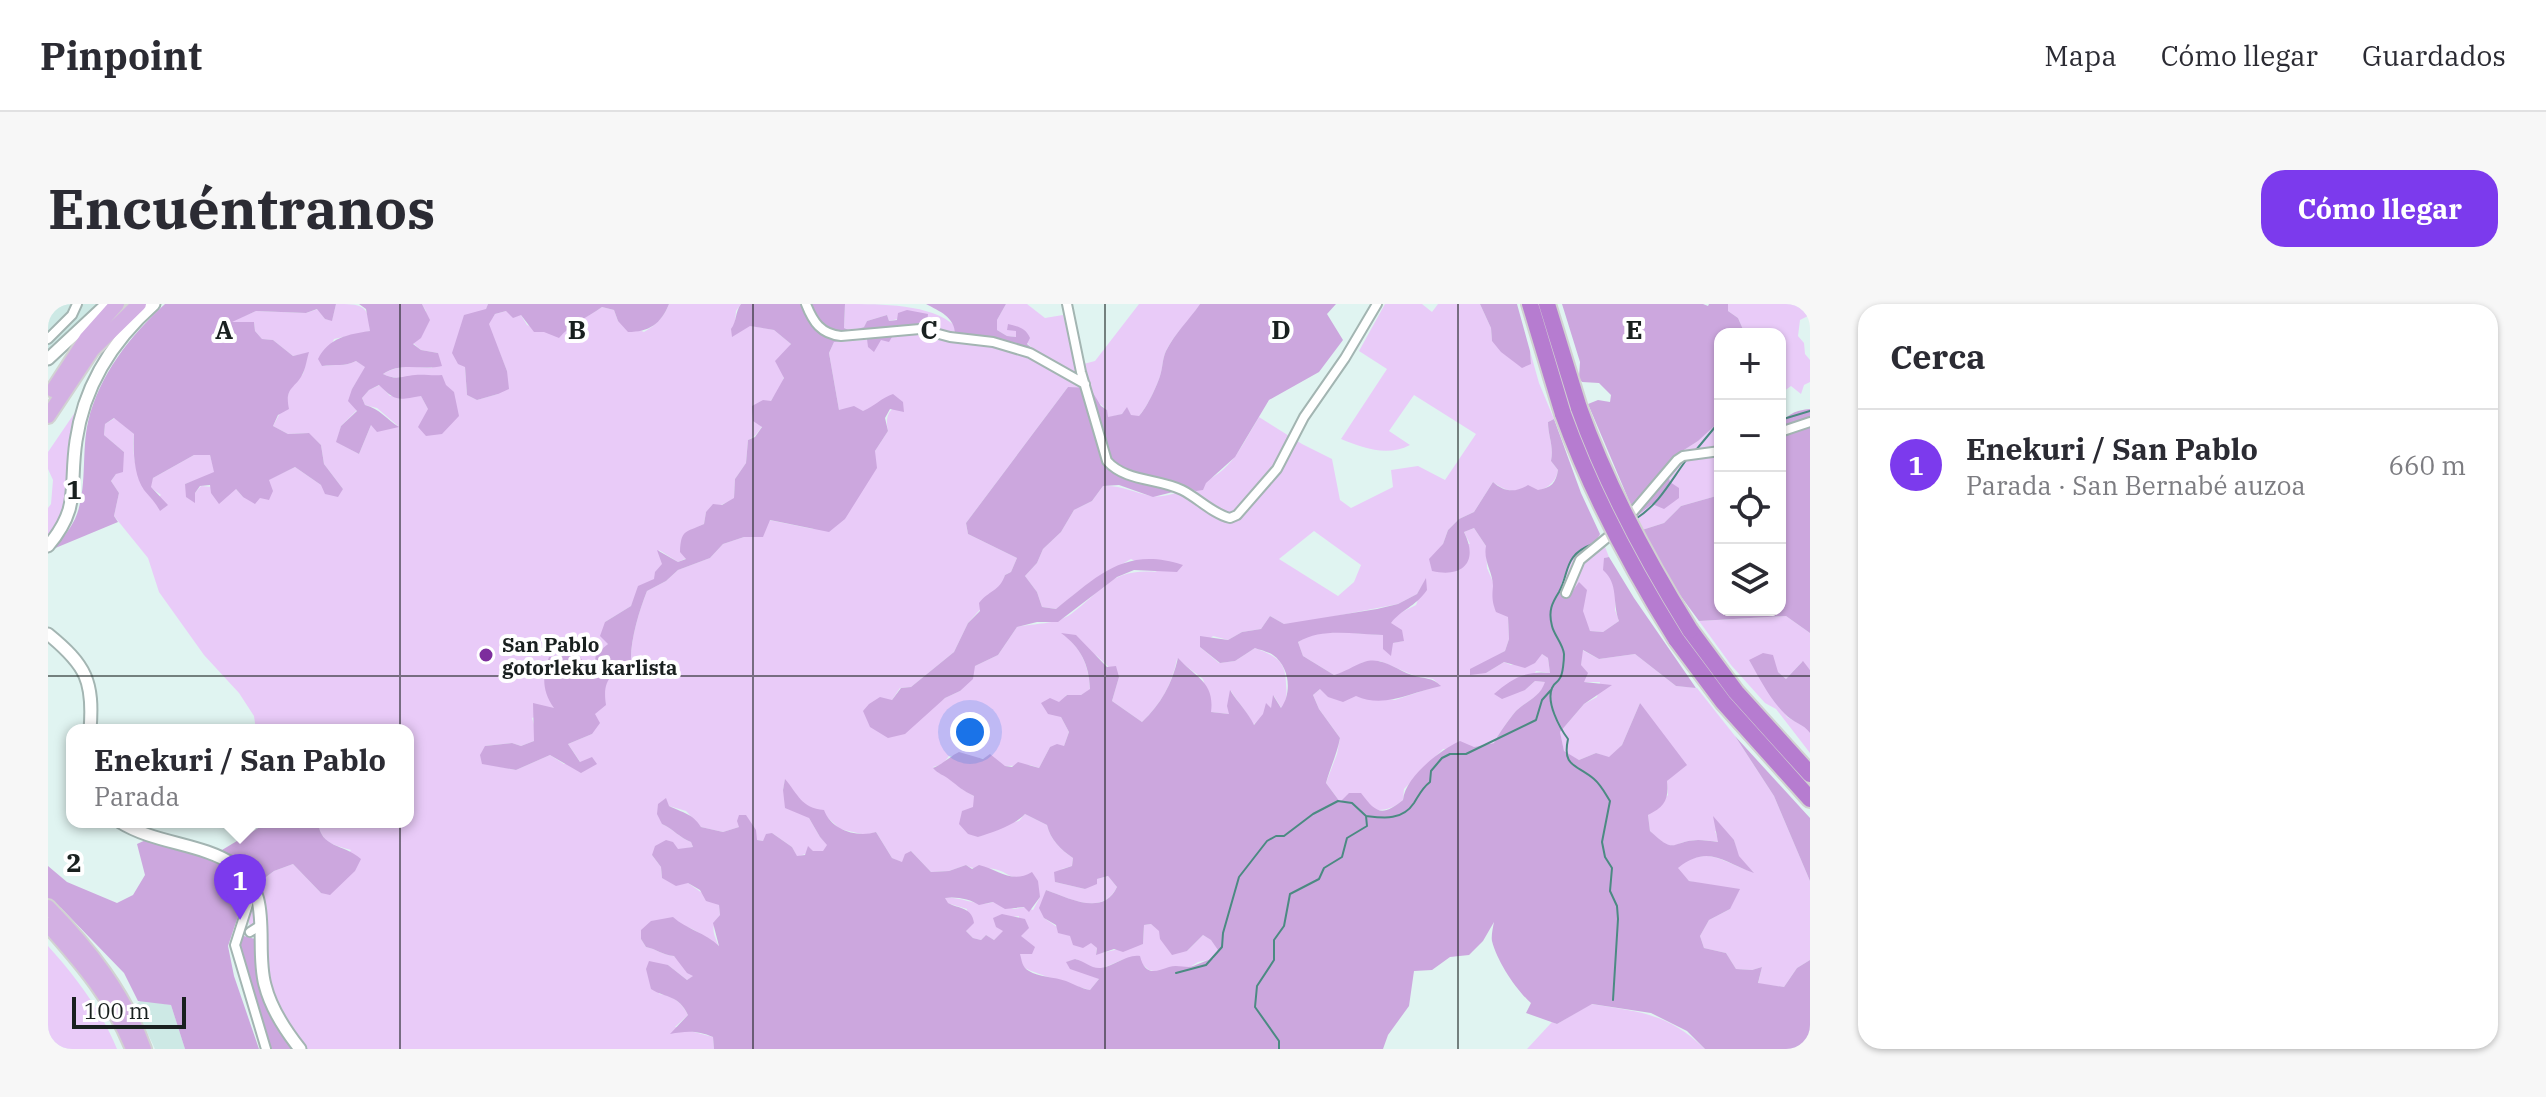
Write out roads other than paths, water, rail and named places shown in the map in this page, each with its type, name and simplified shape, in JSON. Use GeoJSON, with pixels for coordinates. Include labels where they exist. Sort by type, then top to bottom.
{"type":"FeatureCollection","features":[{"type":"Feature","properties":{"kind":"highway"},"geometry":{"type":"LineString","coordinates":[[1530,304],[1571,411],[1683,634],[1731,712],[1810,799]]}},
{"type":"Feature","properties":{"kind":"highway"},"geometry":{"type":"LineString","coordinates":[[1547,304],[1571,411]]}},
{"type":"Feature","properties":{"kind":"highway"},"geometry":{"type":"LineString","coordinates":[[1683,634],[1810,774]]}},
{"type":"Feature","properties":{"kind":"main road"},"geometry":{"type":"LineString","coordinates":[[48,397],[86,339],[117,304]]}},
{"type":"Feature","properties":{"kind":"main road"},"geometry":{"type":"LineString","coordinates":[[48,416],[92,350],[139,304]]}},
{"type":"Feature","properties":{"kind":"main road"},"geometry":{"type":"LineString","coordinates":[[48,907],[83,944],[108,978],[123,1001],[144,1049]]}},
{"type":"Feature","properties":{"kind":"main road"},"geometry":{"type":"LineString","coordinates":[[48,925],[98,984],[123,1025],[133,1049]]}},
{"type":"Feature","properties":{"kind":"street"},"geometry":{"type":"LineString","coordinates":[[48,339],[72,315],[77,304]]}},
{"type":"Feature","properties":{"kind":"street"},"geometry":{"type":"LineString","coordinates":[[48,359],[107,304]]}},
{"type":"Feature","properties":{"kind":"street"},"geometry":{"type":"LineString","coordinates":[[48,546],[62,529],[72,506],[77,433],[95,377],[118,341],[154,304]]}},
{"type":"Feature","properties":{"kind":"street"},"geometry":{"type":"LineString","coordinates":[[806,304],[813,319],[828,335],[920,329],[950,337],[993,342],[1030,353],[1085,384]]}},
{"type":"Feature","properties":{"kind":"street"},"geometry":{"type":"LineString","coordinates":[[1067,304],[1107,461],[1116,471],[1182,490],[1230,518],[1237,515],[1277,469],[1304,417],[1345,358],[1377,304]]}},
{"type":"Feature","properties":{"kind":"street"},"geometry":{"type":"LineString","coordinates":[[1786,430],[1810,422]]}},
{"type":"Feature","properties":{"kind":"street"},"geometry":{"type":"LineString","coordinates":[[1566,593],[1580,560],[1600,546],[1631,515],[1677,460],[1683,456],[1714,452]]}},
{"type":"Feature","properties":{"kind":"street"},"geometry":{"type":"LineString","coordinates":[[48,634],[53,642],[76,658],[83,669],[92,700],[90,724]]}},
{"type":"Feature","properties":{"kind":"street"},"geometry":{"type":"LineString","coordinates":[[130,828],[233,864],[250,880],[259,904],[252,929],[237,936],[235,945],[266,1049]]}},
{"type":"Feature","properties":{"kind":"street"},"geometry":{"type":"LineString","coordinates":[[250,880],[252,929],[268,997],[299,1048]]}},
{"type":"Feature","properties":{"kind":"waterway"},"geometry":{"type":"LineString","coordinates":[[1786,418],[1810,411]]}},
{"type":"Feature","properties":{"kind":"waterway"},"geometry":{"type":"LineString","coordinates":[[1696,450],[1714,428]]}},
{"type":"Feature","properties":{"kind":"waterway"},"geometry":{"type":"LineString","coordinates":[[1637,518],[1659,498],[1687,459]]}},
{"type":"Feature","properties":{"kind":"waterway"},"geometry":{"type":"LineString","coordinates":[[1593,544],[1583,548],[1572,559],[1551,608],[1552,626],[1564,654],[1562,673],[1552,688],[1551,700],[1557,721],[1568,739],[1569,760],[1596,781],[1610,801],[1602,842],[1605,857],[1612,868],[1610,891],[1617,906],[1618,919],[1613,1000]]}},
{"type":"Feature","properties":{"kind":"waterway"},"geometry":{"type":"LineString","coordinates":[[1279,1049],[1279,1041],[1255,1007],[1257,986],[1274,960],[1274,940],[1284,926],[1290,894],[1319,879],[1324,868],[1342,857],[1347,838],[1367,826],[1366,816],[1392,817],[1404,813],[1430,782],[1431,771],[1442,758],[1450,754],[1466,754],[1536,720],[1542,700],[1551,690]]}},
{"type":"Feature","properties":{"kind":"waterway"},"geometry":{"type":"LineString","coordinates":[[1176,973],[1206,965],[1222,947],[1239,877],[1267,841],[1284,836],[1313,814],[1338,801],[1352,803],[1366,816]]}},
{"type":"Feature","properties":{"kind":"place","name":"San Pablo gotorleku karlista"},"geometry":{"type":"Point","coordinates":[486,655]}},
{"type":"Feature","properties":{"kind":"place","name":"Enekuri / San Pablo"},"geometry":{"type":"Point","coordinates":[240,920]}}]}
